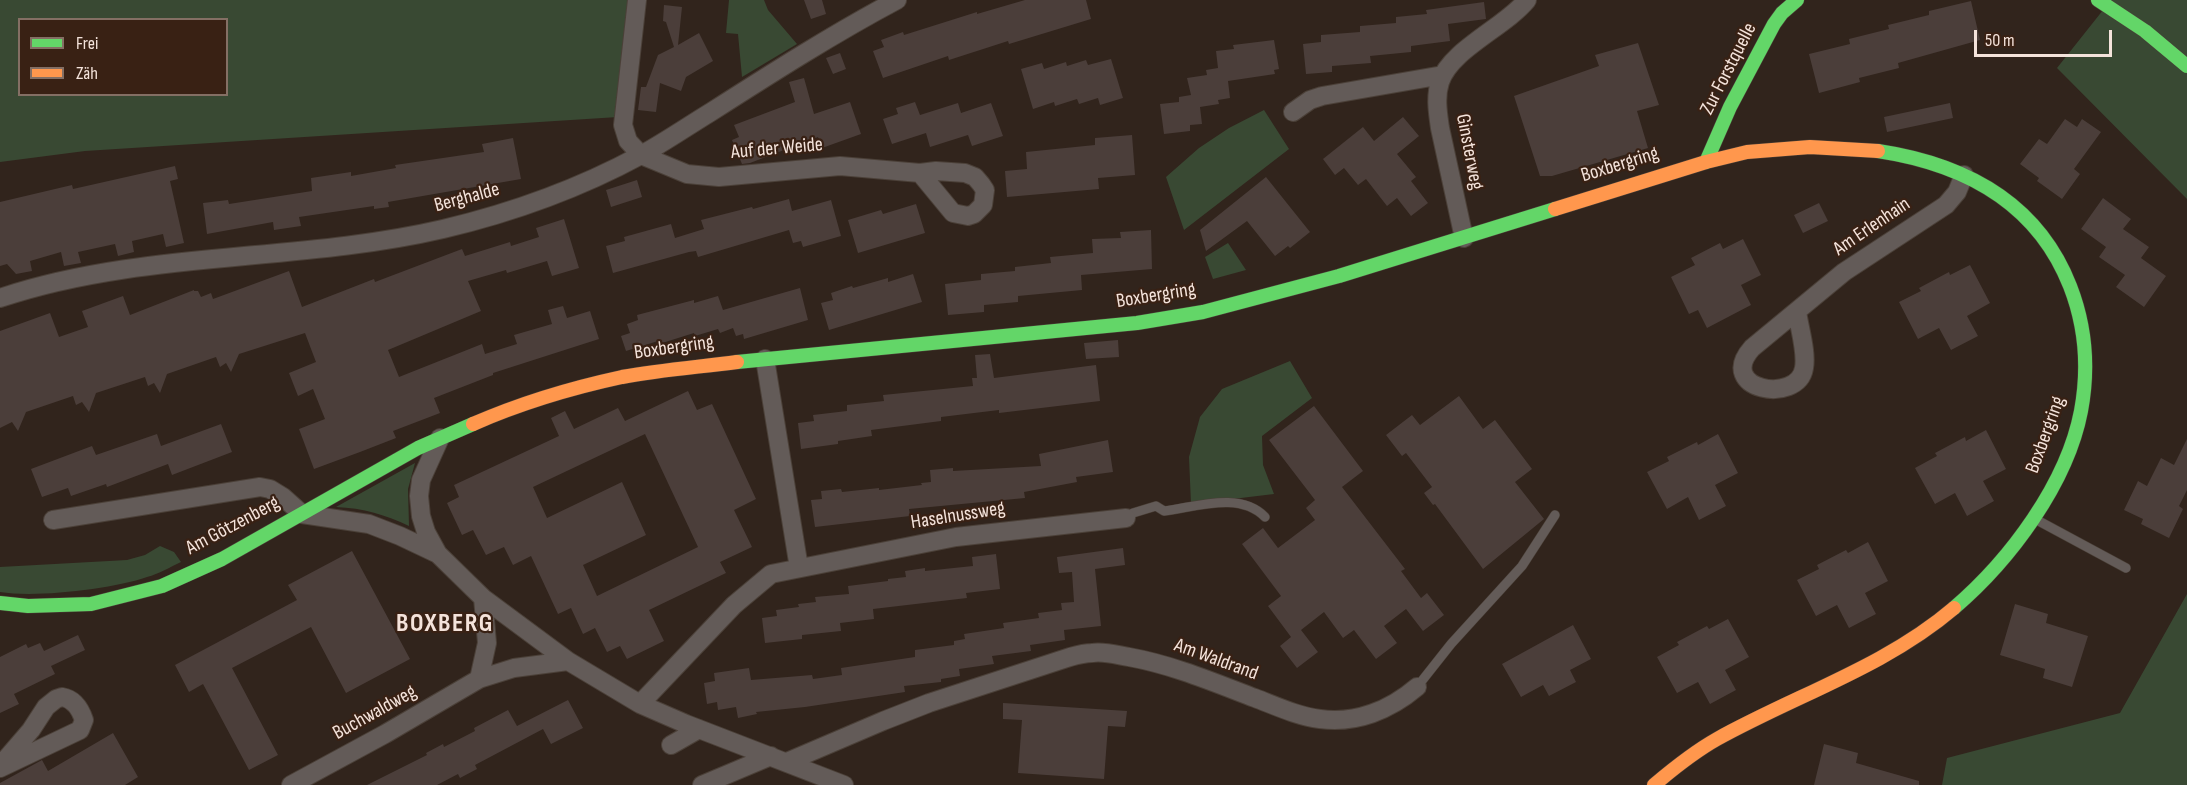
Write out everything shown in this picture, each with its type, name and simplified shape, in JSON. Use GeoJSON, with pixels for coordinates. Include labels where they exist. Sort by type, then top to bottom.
{"type":"FeatureCollection","features":[{"type":"Feature","properties":{"kind":"street"},"geometry":{"type":"LineString","coordinates":[[637,0],[623,125],[628,141],[641,155]]}},
{"type":"Feature","properties":{"kind":"street","name":"Berghalde"},"geometry":{"type":"LineString","coordinates":[[0,298],[26,289],[93,274],[391,239],[488,217],[552,195],[641,155],[852,25],[897,0]]}},
{"type":"Feature","properties":{"kind":"street"},"geometry":{"type":"LineString","coordinates":[[1298,108],[1322,96],[1443,75],[1455,59],[1527,0]]}},
{"type":"Feature","properties":{"kind":"street","name":"Zur Forstquelle"},"geometry":{"type":"LineString","coordinates":[[1706,162],[1730,107],[1774,24],[1782,13],[1797,0]]}},
{"type":"Feature","properties":{"kind":"street"},"geometry":{"type":"LineString","coordinates":[[2098,0],[2145,31],[2187,66]]}},
{"type":"Feature","properties":{"kind":"street","name":"Ginsterweg"},"geometry":{"type":"LineString","coordinates":[[1443,75],[1438,93],[1440,128],[1464,238]]}},
{"type":"Feature","properties":{"kind":"street","name":"Boxbergring"},"geometry":{"type":"LineString","coordinates":[[302,514],[378,469],[440,438],[503,411],[561,392],[624,377],[765,359],[1177,317],[1298,288],[1706,162],[1751,152],[1836,148],[1917,160],[1964,175],[2000,195],[2040,233],[2057,256],[2081,317],[2087,367],[2083,405],[2073,441],[2049,493],[2014,545],[1987,575],[1945,614],[1917,636],[1716,740],[1687,758],[1654,785]]}},
{"type":"Feature","properties":{"kind":"street","name":"Auf der Weide"},"geometry":{"type":"LineString","coordinates":[[641,155],[687,174],[718,177],[840,166],[920,173]]}},
{"type":"Feature","properties":{"kind":"street","name":"Am Erlenhain"},"geometry":{"type":"LineString","coordinates":[[1797,311],[1844,272],[1946,205],[1957,192],[1964,175]]}},
{"type":"Feature","properties":{"kind":"street"},"geometry":{"type":"LineString","coordinates":[[765,359],[799,568]]}},
{"type":"Feature","properties":{"kind":"street"},"geometry":{"type":"LineString","coordinates":[[440,438],[421,480],[419,496],[421,516],[426,532],[438,554],[483,598],[568,662],[640,704],[838,784]]}},
{"type":"Feature","properties":{"kind":"street","name":"Am Götzenberg"},"geometry":{"type":"LineString","coordinates":[[0,603],[27,606],[92,604],[140,593],[182,578],[222,559],[302,514],[283,497],[270,489],[260,487],[53,520]]}},
{"type":"Feature","properties":{"kind":"street"},"geometry":{"type":"LineString","coordinates":[[302,514],[369,524],[438,554]]}},
{"type":"Feature","properties":{"kind":"street","name":"Haselnussweg"},"geometry":{"type":"LineString","coordinates":[[640,704],[734,605],[771,574],[956,537],[1126,518]]}},
{"type":"Feature","properties":{"kind":"street"},"geometry":{"type":"LineString","coordinates":[[479,679],[487,643],[483,598]]}},
{"type":"Feature","properties":{"kind":"street","name":"Am Waldrand"},"geometry":{"type":"LineString","coordinates":[[702,785],[929,703],[1070,657],[1094,652],[1158,663],[1281,708],[1321,719],[1340,720],[1370,715],[1400,700],[1417,687]]}},
{"type":"Feature","properties":{"kind":"street","name":"Buchwaldweg"},"geometry":{"type":"LineString","coordinates":[[291,785],[479,679],[514,668],[568,662]]}},
{"type":"Feature","properties":{"kind":"street"},"geometry":{"type":"LineString","coordinates":[[62,697],[68,698],[79,707],[84,720],[80,730],[0,767],[31,730],[50,702],[62,697]]}},
{"type":"Feature","properties":{"kind":"street"},"geometry":{"type":"LineString","coordinates":[[671,745],[699,729]]}},
{"type":"Feature","properties":{"kind":"lane"},"geometry":{"type":"LineString","coordinates":[[1126,518],[1133,513],[1156,506],[1164,511],[1228,502],[1246,504],[1265,517]]}},
{"type":"Feature","properties":{"kind":"lane","name":"Am Waldrand"},"geometry":{"type":"LineString","coordinates":[[1417,687],[1459,635],[1522,566],[1556,514]]}},
{"type":"Feature","properties":{"kind":"lane"},"geometry":{"type":"LineString","coordinates":[[2033,518],[2127,568]]}},
{"type":"Feature","properties":{"kind":"green space"},"geometry":{"type":"Polygon","coordinates":[[[0,0],[631,0],[618,117],[85,151],[0,162],[0,0]]]}},
{"type":"Feature","properties":{"kind":"green space"},"geometry":{"type":"Polygon","coordinates":[[[729,0],[764,0],[768,10],[797,44],[742,77],[738,34],[726,33],[729,0]]]}},
{"type":"Feature","properties":{"kind":"green space"},"geometry":{"type":"Polygon","coordinates":[[[2111,0],[2187,0],[2187,199],[2057,68],[2111,0]]]}},
{"type":"Feature","properties":{"kind":"green space"},"geometry":{"type":"Polygon","coordinates":[[[1264,110],[1289,149],[1184,230],[1166,177],[1199,148],[1229,128],[1264,110]]]}},
{"type":"Feature","properties":{"kind":"green space"},"geometry":{"type":"Polygon","coordinates":[[[1228,243],[1246,270],[1213,279],[1205,257],[1228,243]]]}},
{"type":"Feature","properties":{"kind":"green space"},"geometry":{"type":"Polygon","coordinates":[[[1290,361],[1312,398],[1262,436],[1263,465],[1274,494],[1191,504],[1189,457],[1200,417],[1222,389],[1290,361]]]}},
{"type":"Feature","properties":{"kind":"green space"},"geometry":{"type":"Polygon","coordinates":[[[415,463],[408,489],[409,526],[374,513],[336,507],[415,463]]]}},
{"type":"Feature","properties":{"kind":"green space"},"geometry":{"type":"Polygon","coordinates":[[[160,546],[174,552],[181,562],[151,576],[95,589],[33,594],[0,592],[0,567],[127,560],[145,555],[160,546]]]}},
{"type":"Feature","properties":{"kind":"green space"},"geometry":{"type":"Polygon","coordinates":[[[2187,594],[2187,785],[1942,785],[1947,758],[2120,713],[2187,594]]]}},
{"type":"Feature","properties":{"kind":"building"},"geometry":{"type":"Polygon","coordinates":[[[804,0],[822,0],[826,14],[811,19],[804,0]]]}},
{"type":"Feature","properties":{"kind":"building"},"geometry":{"type":"Polygon","coordinates":[[[1025,0],[1086,0],[1091,19],[1009,44],[1008,41],[949,60],[948,56],[883,78],[873,51],[884,47],[881,40],[903,32],[904,35],[977,12],[977,14],[1025,0]]]}},
{"type":"Feature","properties":{"kind":"building"},"geometry":{"type":"Polygon","coordinates":[[[1971,1],[1980,40],[1898,63],[1899,68],[1859,78],[1860,82],[1819,93],[1809,54],[1850,44],[1849,39],[1889,29],[1888,25],[1929,15],[1929,11],[1971,1]]]}},
{"type":"Feature","properties":{"kind":"building"},"geometry":{"type":"Polygon","coordinates":[[[1484,2],[1486,19],[1448,24],[1450,41],[1411,46],[1411,52],[1370,56],[1371,63],[1332,66],[1332,72],[1306,74],[1303,44],[1321,42],[1321,35],[1360,32],[1360,26],[1396,23],[1396,17],[1427,14],[1426,10],[1484,2]]]}},
{"type":"Feature","properties":{"kind":"building"},"geometry":{"type":"Polygon","coordinates":[[[664,5],[682,7],[678,45],[699,33],[713,61],[686,77],[681,91],[660,83],[656,112],[638,110],[641,87],[646,87],[658,55],[674,47],[666,22],[663,21],[664,5]]]}},
{"type":"Feature","properties":{"kind":"building"},"geometry":{"type":"Polygon","coordinates":[[[1274,40],[1279,69],[1274,70],[1275,74],[1228,81],[1230,98],[1218,100],[1219,104],[1200,107],[1202,124],[1190,125],[1190,131],[1164,134],[1160,104],[1179,102],[1179,97],[1191,95],[1187,78],[1207,75],[1206,70],[1218,68],[1216,51],[1234,49],[1233,45],[1274,40]]]}},
{"type":"Feature","properties":{"kind":"building"},"geometry":{"type":"Polygon","coordinates":[[[1638,43],[1659,105],[1637,111],[1648,148],[1552,176],[1540,176],[1514,96],[1599,66],[1595,55],[1638,43]]]}},
{"type":"Feature","properties":{"kind":"building"},"geometry":{"type":"Polygon","coordinates":[[[840,53],[846,69],[833,74],[826,58],[840,53]]]}},
{"type":"Feature","properties":{"kind":"building"},"geometry":{"type":"Polygon","coordinates":[[[1111,59],[1123,98],[1100,105],[1098,98],[1079,104],[1077,99],[1055,106],[1054,102],[1033,109],[1021,69],[1042,63],[1044,69],[1066,62],[1067,66],[1086,60],[1088,65],[1111,59]]]}},
{"type":"Feature","properties":{"kind":"building"},"geometry":{"type":"Polygon","coordinates":[[[804,78],[814,114],[850,102],[861,134],[822,148],[818,137],[742,164],[732,140],[739,137],[734,125],[795,102],[789,82],[804,78]]]}},
{"type":"Feature","properties":{"kind":"building"},"geometry":{"type":"Polygon","coordinates":[[[915,102],[920,115],[958,103],[961,113],[991,103],[1003,136],[972,146],[968,135],[930,147],[926,133],[892,144],[883,119],[898,114],[896,108],[915,102]]]}},
{"type":"Feature","properties":{"kind":"building"},"geometry":{"type":"Polygon","coordinates":[[[1950,103],[1953,118],[1887,132],[1884,117],[1950,103]]]}},
{"type":"Feature","properties":{"kind":"building"},"geometry":{"type":"Polygon","coordinates":[[[1403,117],[1419,136],[1397,154],[1416,177],[1411,181],[1428,203],[1411,216],[1397,198],[1387,206],[1366,179],[1358,185],[1344,168],[1335,175],[1323,159],[1363,127],[1374,141],[1403,117]]]}},
{"type":"Feature","properties":{"kind":"building"},"geometry":{"type":"Polygon","coordinates":[[[2065,119],[2077,127],[2082,119],[2101,132],[2074,169],[2080,174],[2062,199],[2037,181],[2039,178],[2020,164],[2039,139],[2047,144],[2065,119]]]}},
{"type":"Feature","properties":{"kind":"building"},"geometry":{"type":"Polygon","coordinates":[[[1132,135],[1135,175],[1098,178],[1099,189],[1007,197],[1005,171],[1027,169],[1026,152],[1095,145],[1095,138],[1132,135]]]}},
{"type":"Feature","properties":{"kind":"building"},"geometry":{"type":"Polygon","coordinates":[[[513,138],[521,179],[388,202],[389,207],[374,209],[374,206],[299,217],[301,226],[274,230],[273,222],[207,234],[203,203],[228,200],[229,204],[312,191],[311,178],[351,172],[351,176],[396,168],[395,165],[484,152],[482,144],[513,138]]]}},
{"type":"Feature","properties":{"kind":"building"},"geometry":{"type":"Polygon","coordinates":[[[175,166],[178,179],[170,181],[184,243],[166,247],[163,234],[132,241],[134,252],[118,256],[115,244],[78,252],[81,263],[64,266],[61,252],[30,261],[32,271],[16,274],[7,264],[0,266],[0,202],[72,185],[73,189],[175,166]]]}},
{"type":"Feature","properties":{"kind":"building"},"geometry":{"type":"Polygon","coordinates":[[[1266,177],[1310,232],[1290,248],[1288,246],[1275,256],[1247,221],[1206,251],[1200,230],[1266,177]]]}},
{"type":"Feature","properties":{"kind":"building"},"geometry":{"type":"Polygon","coordinates":[[[637,180],[642,197],[611,207],[606,190],[637,180]]]}},
{"type":"Feature","properties":{"kind":"building"},"geometry":{"type":"Polygon","coordinates":[[[2103,198],[2131,219],[2123,229],[2149,247],[2141,258],[2166,276],[2144,307],[2116,287],[2125,275],[2099,257],[2106,247],[2081,229],[2103,198]]]}},
{"type":"Feature","properties":{"kind":"building"},"geometry":{"type":"Polygon","coordinates":[[[789,199],[792,211],[831,200],[841,236],[803,247],[801,241],[793,243],[789,230],[698,257],[696,251],[689,252],[613,273],[606,246],[625,241],[624,237],[671,224],[675,238],[704,229],[701,220],[789,199]]]}},
{"type":"Feature","properties":{"kind":"building"},"geometry":{"type":"Polygon","coordinates":[[[1819,203],[1828,221],[1803,233],[1794,215],[1819,203]]]}},
{"type":"Feature","properties":{"kind":"building"},"geometry":{"type":"Polygon","coordinates":[[[916,204],[925,233],[858,253],[848,220],[881,210],[883,214],[916,204]]]}},
{"type":"Feature","properties":{"kind":"building"},"geometry":{"type":"Polygon","coordinates":[[[564,219],[579,268],[552,276],[547,261],[507,273],[506,270],[468,281],[481,311],[388,350],[399,377],[482,344],[485,354],[517,344],[514,335],[552,324],[548,310],[563,306],[567,318],[590,311],[599,339],[493,373],[493,375],[434,398],[440,413],[393,431],[396,438],[360,452],[314,469],[299,429],[325,419],[313,389],[298,396],[289,373],[316,362],[305,333],[239,354],[231,372],[226,363],[220,367],[216,357],[167,374],[160,393],[154,383],[148,386],[145,377],[96,393],[89,412],[82,402],[76,405],[73,396],[26,412],[18,431],[12,422],[0,428],[0,331],[50,313],[59,337],[88,327],[82,311],[123,296],[130,315],[194,290],[198,291],[201,297],[211,293],[213,299],[289,271],[302,307],[462,249],[465,256],[510,242],[511,246],[539,237],[536,228],[564,219]]]}},
{"type":"Feature","properties":{"kind":"building"},"geometry":{"type":"Polygon","coordinates":[[[1151,230],[1152,269],[1081,275],[1082,290],[1018,296],[1018,302],[984,305],[984,312],[948,315],[945,284],[981,280],[981,274],[1015,271],[1015,267],[1051,263],[1050,257],[1093,253],[1092,239],[1121,238],[1120,232],[1151,230]]]}},
{"type":"Feature","properties":{"kind":"building"},"geometry":{"type":"Polygon","coordinates":[[[1743,239],[1761,275],[1741,285],[1751,305],[1707,328],[1698,310],[1689,314],[1671,277],[1695,265],[1691,258],[1720,243],[1723,249],[1743,239]]]}},
{"type":"Feature","properties":{"kind":"building"},"geometry":{"type":"Polygon","coordinates":[[[1970,265],[1990,303],[1967,316],[1978,336],[1951,350],[1939,328],[1918,339],[1899,302],[1921,291],[1919,288],[1949,272],[1950,275],[1970,265]]]}},
{"type":"Feature","properties":{"kind":"building"},"geometry":{"type":"Polygon","coordinates":[[[913,274],[922,302],[829,330],[821,303],[833,300],[831,293],[888,278],[888,282],[913,274]]]}},
{"type":"Feature","properties":{"kind":"building"},"geometry":{"type":"Polygon","coordinates":[[[800,288],[808,320],[744,339],[743,334],[736,336],[733,328],[720,333],[718,329],[695,336],[694,333],[659,344],[658,341],[626,351],[621,336],[630,333],[627,324],[638,320],[637,315],[718,296],[723,310],[800,288]]]}},
{"type":"Feature","properties":{"kind":"building"},"geometry":{"type":"Polygon","coordinates":[[[1118,340],[1119,357],[1086,359],[1084,343],[1118,340]]]}},
{"type":"Feature","properties":{"kind":"building"},"geometry":{"type":"Polygon","coordinates":[[[990,354],[994,378],[1096,365],[1100,401],[999,413],[999,410],[941,417],[941,421],[871,430],[872,436],[801,449],[798,423],[814,421],[813,415],[847,411],[847,405],[884,401],[883,395],[973,386],[972,378],[977,378],[975,355],[990,354]]]}},
{"type":"Feature","properties":{"kind":"building"},"geometry":{"type":"Polygon","coordinates":[[[688,391],[697,410],[712,404],[756,499],[734,510],[752,547],[720,562],[726,573],[649,610],[664,641],[627,659],[620,646],[607,652],[595,628],[583,634],[571,608],[558,614],[531,556],[513,565],[504,547],[486,555],[473,530],[462,535],[447,503],[459,497],[454,485],[559,436],[551,418],[565,411],[574,429],[618,408],[625,421],[688,391]],[[645,434],[533,487],[547,518],[622,482],[646,535],[583,565],[597,596],[698,547],[645,434]]]}},
{"type":"Feature","properties":{"kind":"building"},"geometry":{"type":"Polygon","coordinates":[[[1459,396],[1483,429],[1495,420],[1532,469],[1515,482],[1544,519],[1483,569],[1435,504],[1433,505],[1424,493],[1432,487],[1406,453],[1402,456],[1386,435],[1412,415],[1420,425],[1459,396]]]}},
{"type":"Feature","properties":{"kind":"building"},"geometry":{"type":"Polygon","coordinates":[[[1314,406],[1363,471],[1342,487],[1405,569],[1401,571],[1421,598],[1427,593],[1444,615],[1423,631],[1406,609],[1384,626],[1397,643],[1376,659],[1354,630],[1343,638],[1324,612],[1301,630],[1318,652],[1297,668],[1280,646],[1291,637],[1268,606],[1281,596],[1242,544],[1263,528],[1278,548],[1315,520],[1306,508],[1315,500],[1269,440],[1314,406]]]}},
{"type":"Feature","properties":{"kind":"building"},"geometry":{"type":"Polygon","coordinates":[[[221,424],[232,452],[172,475],[168,464],[107,487],[106,484],[71,496],[68,488],[42,497],[31,469],[92,446],[96,455],[157,434],[161,446],[221,424]]]}},
{"type":"Feature","properties":{"kind":"building"},"geometry":{"type":"Polygon","coordinates":[[[1986,430],[2006,469],[1983,481],[1994,501],[1967,516],[1955,493],[1935,504],[1915,468],[1937,456],[1935,453],[1965,437],[1966,441],[1986,430]]]}},
{"type":"Feature","properties":{"kind":"building"},"geometry":{"type":"Polygon","coordinates":[[[1718,434],[1738,473],[1715,485],[1726,506],[1699,520],[1688,497],[1667,509],[1647,472],[1669,461],[1667,457],[1697,442],[1698,445],[1718,434]]]}},
{"type":"Feature","properties":{"kind":"building"},"geometry":{"type":"Polygon","coordinates":[[[2187,439],[2187,490],[2179,506],[2183,509],[2169,538],[2141,524],[2143,519],[2124,510],[2138,481],[2147,486],[2161,458],[2174,465],[2187,439]]]}},
{"type":"Feature","properties":{"kind":"building"},"geometry":{"type":"Polygon","coordinates":[[[1108,440],[1113,472],[1076,477],[1077,482],[1024,492],[1025,498],[909,509],[910,516],[815,527],[811,500],[822,499],[821,491],[841,489],[842,492],[879,488],[879,490],[922,485],[921,483],[931,482],[930,470],[953,468],[953,471],[1041,466],[1039,454],[1108,440]]]}},
{"type":"Feature","properties":{"kind":"building"},"geometry":{"type":"Polygon","coordinates":[[[1868,542],[1888,581],[1865,593],[1876,614],[1849,628],[1837,605],[1816,616],[1797,580],[1819,569],[1817,565],[1846,550],[1848,553],[1868,542]]]}},
{"type":"Feature","properties":{"kind":"building"},"geometry":{"type":"Polygon","coordinates":[[[1123,548],[1125,565],[1095,569],[1101,626],[1064,630],[1065,640],[1030,645],[1031,651],[992,656],[994,664],[959,669],[960,676],[941,679],[941,682],[904,686],[905,692],[756,712],[757,714],[738,718],[736,707],[718,710],[717,702],[707,704],[704,683],[715,681],[714,673],[749,668],[751,680],[812,675],[813,679],[842,675],[841,668],[915,657],[915,650],[954,645],[954,641],[965,639],[964,634],[1004,628],[1003,623],[1039,618],[1038,613],[1062,610],[1061,603],[1074,602],[1072,572],[1059,573],[1057,557],[1123,548]]]}},
{"type":"Feature","properties":{"kind":"building"},"geometry":{"type":"Polygon","coordinates":[[[352,551],[410,659],[346,693],[311,627],[232,668],[278,755],[249,770],[203,684],[189,692],[175,665],[297,600],[288,585],[352,551]]]}},
{"type":"Feature","properties":{"kind":"building"},"geometry":{"type":"Polygon","coordinates":[[[996,554],[1000,589],[966,593],[967,598],[873,609],[874,619],[840,623],[841,631],[802,635],[802,639],[765,643],[762,618],[777,616],[776,610],[816,602],[815,597],[849,594],[848,586],[906,577],[905,571],[973,566],[972,557],[996,554]]]}},
{"type":"Feature","properties":{"kind":"building"},"geometry":{"type":"Polygon","coordinates":[[[2015,604],[2048,614],[2046,623],[2088,636],[2072,687],[2043,678],[2045,669],[2000,655],[2015,604]]]}},
{"type":"Feature","properties":{"kind":"building"},"geometry":{"type":"Polygon","coordinates":[[[1728,619],[1749,657],[1725,670],[1736,690],[1710,704],[1698,682],[1677,693],[1657,657],[1679,645],[1677,642],[1707,626],[1709,629],[1728,619]]]}},
{"type":"Feature","properties":{"kind":"building"},"geometry":{"type":"Polygon","coordinates":[[[1573,625],[1591,659],[1570,670],[1576,682],[1549,696],[1543,685],[1521,697],[1502,664],[1573,625]]]}},
{"type":"Feature","properties":{"kind":"building"},"geometry":{"type":"Polygon","coordinates":[[[78,635],[85,650],[51,666],[55,674],[14,694],[19,704],[0,713],[0,657],[26,644],[28,648],[40,643],[44,651],[78,635]]]}},
{"type":"Feature","properties":{"kind":"building"},"geometry":{"type":"Polygon","coordinates":[[[568,700],[583,728],[551,744],[543,729],[475,765],[477,769],[460,778],[458,774],[437,785],[367,785],[427,755],[426,753],[443,744],[444,747],[475,731],[474,728],[508,710],[517,726],[568,700]]]}},
{"type":"Feature","properties":{"kind":"building"},"geometry":{"type":"Polygon","coordinates":[[[1003,703],[1127,711],[1125,727],[1108,726],[1104,779],[1018,773],[1022,720],[1003,719],[1003,703]]]}},
{"type":"Feature","properties":{"kind":"building"},"geometry":{"type":"Polygon","coordinates":[[[113,733],[138,777],[125,785],[0,785],[42,760],[48,771],[113,733]]]}},
{"type":"Feature","properties":{"kind":"building"},"geometry":{"type":"Polygon","coordinates":[[[1824,744],[1858,753],[1856,763],[1919,781],[1919,785],[1814,785],[1824,744]]]}},
{"type":"Feature","properties":{"kind":"traffic: fast"},"geometry":{"type":"LineString","coordinates":[[1706,162],[1730,107],[1774,24],[1782,13],[1797,0]]}},
{"type":"Feature","properties":{"kind":"traffic: fast"},"geometry":{"type":"LineString","coordinates":[[2098,0],[2145,31],[2187,66]]}},
{"type":"Feature","properties":{"kind":"traffic: fast"},"geometry":{"type":"LineString","coordinates":[[1878,151],[1910,157],[1968,177],[1994,192],[2017,210],[2038,231],[2056,257],[2070,286],[2083,332],[2085,379],[2081,411],[2063,466],[2049,493],[2015,544],[1996,567],[1954,608]]}},
{"type":"Feature","properties":{"kind":"traffic: fast"},"geometry":{"type":"LineString","coordinates":[[737,362],[1137,323],[1203,312],[1339,276],[1555,209]]}},
{"type":"Feature","properties":{"kind":"traffic: fast"},"geometry":{"type":"LineString","coordinates":[[0,603],[28,606],[91,604],[162,586],[222,559],[418,448],[473,424]]}},
{"type":"Feature","properties":{"kind":"traffic: slow"},"geometry":{"type":"LineString","coordinates":[[1555,209],[1706,162],[1747,152],[1810,147],[1878,151]]}},
{"type":"Feature","properties":{"kind":"traffic: slow"},"geometry":{"type":"LineString","coordinates":[[473,424],[528,403],[603,381],[651,372],[737,362]]}},
{"type":"Feature","properties":{"kind":"traffic: slow"},"geometry":{"type":"LineString","coordinates":[[1654,785],[1700,749],[1747,723],[1870,664],[1927,629],[1954,608]]}},
{"type":"Feature","properties":{"kind":"district","name":"BOXBERG"},"geometry":{"type":"Point","coordinates":[445,624]}}]}
